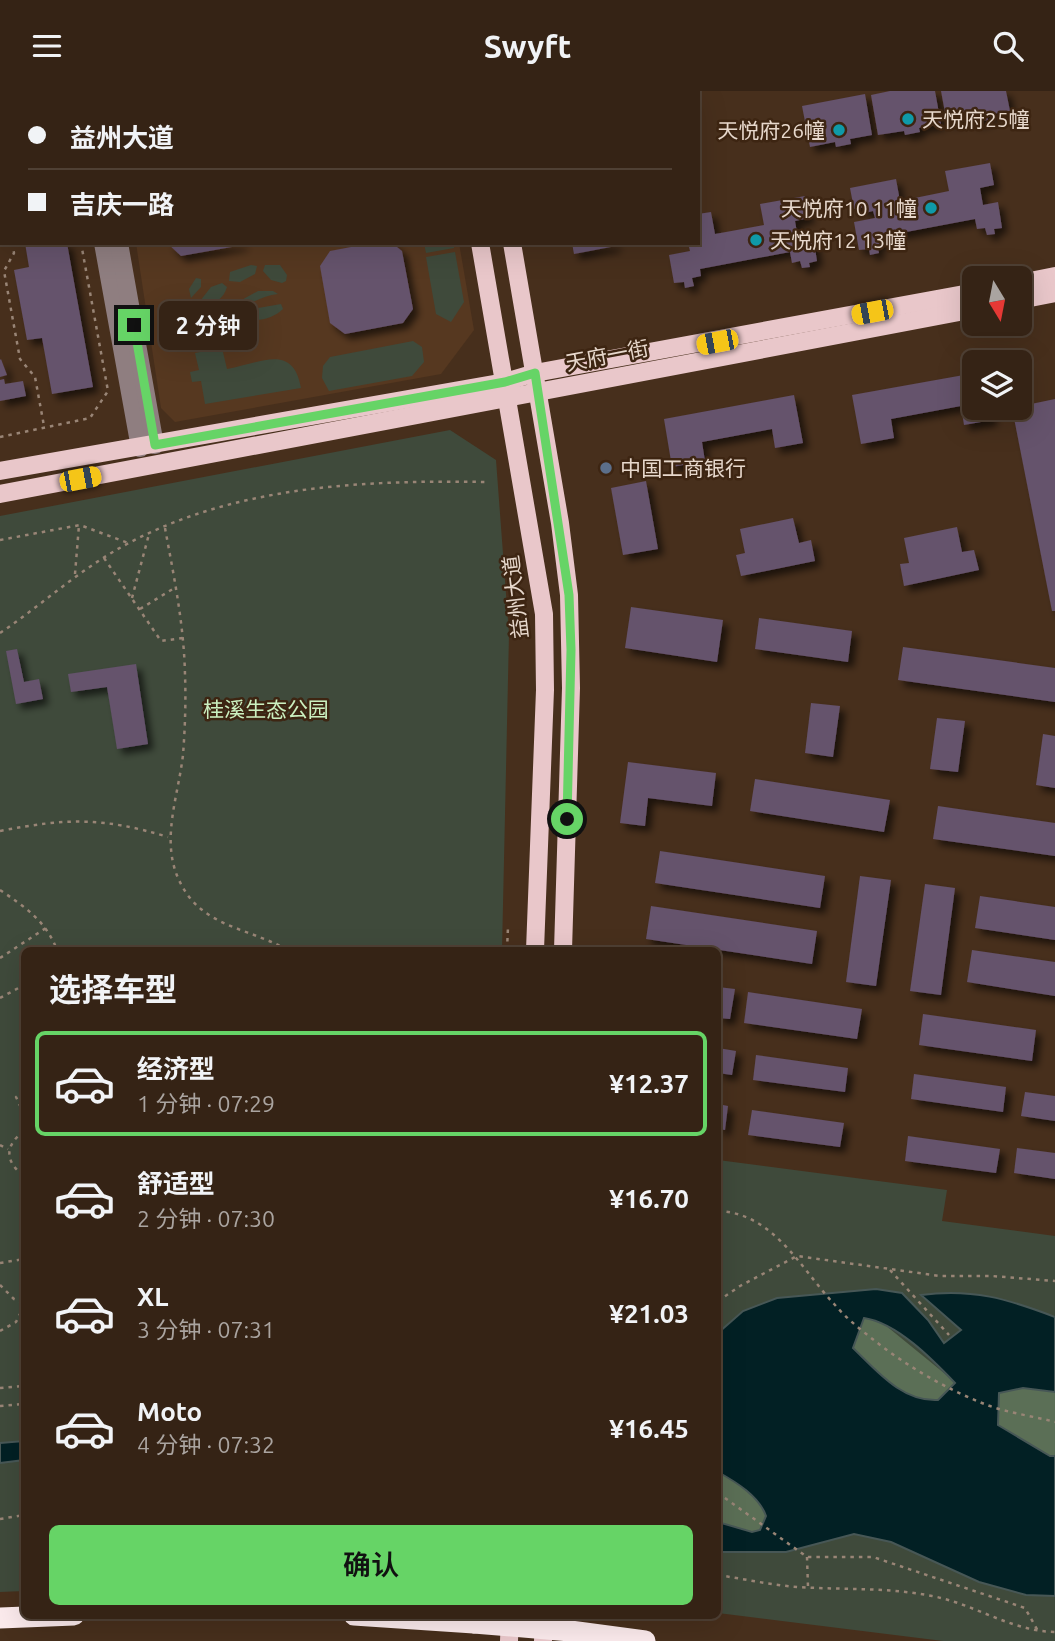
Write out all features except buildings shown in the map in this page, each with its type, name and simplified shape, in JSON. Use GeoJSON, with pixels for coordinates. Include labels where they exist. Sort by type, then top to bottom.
{"type":"FeatureCollection","features":[{"type":"Feature","properties":{"kind":"highway"},"geometry":{"type":"LineString","coordinates":[[0,1618],[21,1617]]}},
{"type":"Feature","properties":{"kind":"highway"},"geometry":{"type":"LineString","coordinates":[[414,1619],[570,1631],[645,1641]]}},
{"type":"Feature","properties":{"kind":"main road","name":"益州大道"},"geometry":{"type":"LineString","coordinates":[[480,245],[544,614],[545,689],[535,947]]}},
{"type":"Feature","properties":{"kind":"main road"},"geometry":{"type":"LineString","coordinates":[[512,245],[560,523],[571,632],[563,947]]}},
{"type":"Feature","properties":{"kind":"main road"},"geometry":{"type":"LineString","coordinates":[[1032,281],[1055,276]]}},
{"type":"Feature","properties":{"kind":"main road"},"geometry":{"type":"LineString","coordinates":[[1032,298],[1055,293]]}},
{"type":"Feature","properties":{"kind":"main road","name":"天府一街"},"geometry":{"type":"LineString","coordinates":[[0,494],[962,295]]}},
{"type":"Feature","properties":{"kind":"main road","name":"天府一街"},"geometry":{"type":"LineString","coordinates":[[536,382],[962,311]]}},
{"type":"Feature","properties":{"kind":"main road","name":"天府一街"},"geometry":{"type":"LineString","coordinates":[[0,471],[507,390]]}},
{"type":"Feature","properties":{"kind":"main road"},"geometry":{"type":"LineString","coordinates":[[509,1641],[510,1619]]}},
{"type":"Feature","properties":{"kind":"main road"},"geometry":{"type":"LineString","coordinates":[[543,1641],[544,1619]]}},
{"type":"Feature","properties":{"kind":"street"},"geometry":{"type":"LineString","coordinates":[[103,245],[148,446]]}},
{"type":"Feature","properties":{"kind":"street"},"geometry":{"type":"LineString","coordinates":[[120,245],[148,446]]}},
{"type":"Feature","properties":{"kind":"path"},"geometry":{"type":"LineString","coordinates":[[12,245],[14,253],[4,271],[20,359],[35,377],[44,426]]}},
{"type":"Feature","properties":{"kind":"path"},"geometry":{"type":"LineString","coordinates":[[0,437],[90,418],[108,391],[81,245]]}},
{"type":"Feature","properties":{"kind":"path"},"geometry":{"type":"LineString","coordinates":[[0,633],[75,574],[128,543],[164,528],[292,489],[426,481],[486,482]]}},
{"type":"Feature","properties":{"kind":"path"},"geometry":{"type":"LineString","coordinates":[[0,540],[79,525],[128,543]]}},
{"type":"Feature","properties":{"kind":"path"},"geometry":{"type":"LineString","coordinates":[[75,574],[79,525]]}},
{"type":"Feature","properties":{"kind":"path"},"geometry":{"type":"LineString","coordinates":[[164,528],[183,638],[183,754],[168,837],[174,872],[192,900],[227,925],[280,947]]}},
{"type":"Feature","properties":{"kind":"path"},"geometry":{"type":"LineString","coordinates":[[132,598],[149,534]]}},
{"type":"Feature","properties":{"kind":"path"},"geometry":{"type":"LineString","coordinates":[[104,558],[161,641],[183,638]]}},
{"type":"Feature","properties":{"kind":"path"},"geometry":{"type":"LineString","coordinates":[[140,609],[176,587]]}},
{"type":"Feature","properties":{"kind":"path"},"geometry":{"type":"LineString","coordinates":[[0,831],[51,821],[81,820],[128,825],[168,837]]}},
{"type":"Feature","properties":{"kind":"path"},"geometry":{"type":"LineString","coordinates":[[0,890],[33,912],[46,928],[56,947]]}},
{"type":"Feature","properties":{"kind":"path"},"geometry":{"type":"LineString","coordinates":[[507,947],[508,927]]}},
{"type":"Feature","properties":{"kind":"path"},"geometry":{"type":"LineString","coordinates":[[0,958],[46,928]]}},
{"type":"Feature","properties":{"kind":"path"},"geometry":{"type":"LineString","coordinates":[[0,998],[21,987]]}},
{"type":"Feature","properties":{"kind":"path"},"geometry":{"type":"LineString","coordinates":[[21,1094],[16,1097],[21,1108]]}},
{"type":"Feature","properties":{"kind":"path"},"geometry":{"type":"LineString","coordinates":[[21,1133],[8,1149],[9,1160],[21,1173]]}},
{"type":"Feature","properties":{"kind":"path"},"geometry":{"type":"LineString","coordinates":[[0,1145],[8,1149]]}},
{"type":"Feature","properties":{"kind":"path"},"geometry":{"type":"LineString","coordinates":[[721,1211],[736,1213],[755,1221],[797,1256],[822,1290],[876,1342],[927,1376],[988,1405],[1055,1422]]}},
{"type":"Feature","properties":{"kind":"path"},"geometry":{"type":"LineString","coordinates":[[721,1299],[797,1256],[940,1276],[992,1276],[1055,1281]]}},
{"type":"Feature","properties":{"kind":"path"},"geometry":{"type":"LineString","coordinates":[[0,1263],[21,1260]]}},
{"type":"Feature","properties":{"kind":"path"},"geometry":{"type":"LineString","coordinates":[[890,1270],[949,1335]]}},
{"type":"Feature","properties":{"kind":"path"},"geometry":{"type":"LineString","coordinates":[[0,1285],[21,1302]]}},
{"type":"Feature","properties":{"kind":"path"},"geometry":{"type":"LineString","coordinates":[[0,1331],[16,1322],[21,1311]]}},
{"type":"Feature","properties":{"kind":"path"},"geometry":{"type":"LineString","coordinates":[[0,1388],[21,1385]]}},
{"type":"Feature","properties":{"kind":"path"},"geometry":{"type":"LineString","coordinates":[[0,1406],[21,1404]]}},
{"type":"Feature","properties":{"kind":"path"},"geometry":{"type":"LineString","coordinates":[[721,1495],[807,1557],[873,1557],[1025,1608],[1038,1631]]}},
{"type":"Feature","properties":{"kind":"path"},"geometry":{"type":"LineString","coordinates":[[0,1519],[21,1516]]}},
{"type":"Feature","properties":{"kind":"path"},"geometry":{"type":"LineString","coordinates":[[807,1557],[808,1587]]}},
{"type":"Feature","properties":{"kind":"path"},"geometry":{"type":"LineString","coordinates":[[721,1575],[808,1587],[888,1588],[936,1597],[986,1612],[1011,1626],[1055,1632]]}},
{"type":"Feature","properties":{"kind":"shaded area"},"geometry":{"type":"Polygon","coordinates":[[[136,245],[459,245],[474,330],[441,374],[175,422],[161,408],[136,245]]]}},
{"type":"Feature","properties":{"kind":"green space"},"geometry":{"type":"Polygon","coordinates":[[[424,245],[454,245],[454,248],[426,253],[424,245]]]}},
{"type":"Feature","properties":{"kind":"green space"},"geometry":{"type":"Polygon","coordinates":[[[455,252],[464,302],[451,322],[436,314],[426,257],[455,252]]]}},
{"type":"Feature","properties":{"kind":"green space"},"geometry":{"type":"Polygon","coordinates":[[[251,265],[257,266],[255,274],[240,282],[229,281],[230,272],[251,265]]]}},
{"type":"Feature","properties":{"kind":"green space"},"geometry":{"type":"Polygon","coordinates":[[[265,265],[280,265],[287,275],[286,281],[282,283],[271,280],[263,271],[265,265]]]}},
{"type":"Feature","properties":{"kind":"green space"},"geometry":{"type":"Polygon","coordinates":[[[196,278],[201,279],[201,287],[191,298],[189,289],[196,278]]]}},
{"type":"Feature","properties":{"kind":"green space"},"geometry":{"type":"Polygon","coordinates":[[[222,283],[227,287],[221,298],[210,305],[202,306],[200,301],[211,287],[222,283]]]}},
{"type":"Feature","properties":{"kind":"green space"},"geometry":{"type":"Polygon","coordinates":[[[258,291],[273,291],[278,294],[211,317],[258,291]]]}},
{"type":"Feature","properties":{"kind":"green space"},"geometry":{"type":"Polygon","coordinates":[[[281,304],[283,309],[270,317],[260,320],[245,318],[253,309],[281,304]]]}},
{"type":"Feature","properties":{"kind":"green space"},"geometry":{"type":"Polygon","coordinates":[[[235,324],[241,327],[237,333],[208,337],[219,326],[235,324]]]}},
{"type":"Feature","properties":{"kind":"green space"},"geometry":{"type":"Polygon","coordinates":[[[413,341],[422,347],[424,362],[412,376],[329,391],[322,378],[323,366],[330,357],[413,341]]]}},
{"type":"Feature","properties":{"kind":"green space"},"geometry":{"type":"Polygon","coordinates":[[[222,348],[227,369],[274,359],[283,361],[291,365],[297,374],[301,388],[205,404],[201,381],[192,382],[190,372],[199,370],[195,353],[222,348]]]}},
{"type":"Feature","properties":{"kind":"green space","name":"桂溪生态公园"},"geometry":{"type":"Polygon","coordinates":[[[450,430],[496,460],[509,634],[502,947],[21,947],[21,1591],[0,1592],[0,516],[450,430]]]}},
{"type":"Feature","properties":{"kind":"green space"},"geometry":{"type":"Polygon","coordinates":[[[721,1160],[947,1190],[942,1221],[1055,1236],[1055,1641],[943,1641],[721,1613],[721,1160]]]}},
{"type":"Feature","properties":{"kind":"green space"},"geometry":{"type":"Polygon","coordinates":[[[864,1318],[879,1320],[955,1382],[938,1400],[913,1396],[891,1383],[853,1348],[864,1318]]]}},
{"type":"Feature","properties":{"kind":"green space"},"geometry":{"type":"Polygon","coordinates":[[[1023,1388],[1055,1392],[1055,1456],[1050,1456],[998,1425],[999,1393],[1023,1388]]]}},
{"type":"Feature","properties":{"kind":"green space"},"geometry":{"type":"Polygon","coordinates":[[[721,1474],[739,1485],[763,1509],[766,1516],[760,1530],[753,1532],[721,1523],[721,1474]]]}},
{"type":"Feature","properties":{"kind":"water"},"geometry":{"type":"Polygon","coordinates":[[[876,1289],[902,1293],[928,1320],[944,1343],[961,1330],[921,1295],[973,1294],[1021,1305],[1055,1317],[1055,1392],[1023,1388],[999,1393],[998,1425],[1050,1456],[1055,1456],[1055,1596],[1026,1595],[979,1582],[891,1542],[854,1534],[786,1552],[721,1552],[721,1523],[752,1532],[760,1530],[766,1516],[752,1496],[721,1474],[721,1330],[743,1311],[777,1298],[876,1289]],[[864,1318],[853,1348],[881,1375],[902,1390],[913,1396],[938,1400],[955,1383],[913,1343],[889,1327],[864,1318]]]}},
{"type":"Feature","properties":{"kind":"water"},"geometry":{"type":"Polygon","coordinates":[[[21,1441],[21,1460],[0,1463],[0,1443],[21,1441]]]}},
{"type":"Feature","properties":{"kind":"place","name":"天悦府25幢"},"geometry":{"type":"Point","coordinates":[908,119]}},
{"type":"Feature","properties":{"kind":"place","name":"天悦府26幢"},"geometry":{"type":"Point","coordinates":[839,130]}},
{"type":"Feature","properties":{"kind":"place","name":"天悦府10 11幢"},"geometry":{"type":"Point","coordinates":[931,208]}},
{"type":"Feature","properties":{"kind":"place","name":"天悦府12 13幢"},"geometry":{"type":"Point","coordinates":[756,240]}},
{"type":"Feature","properties":{"kind":"place","name":"中国工商银行"},"geometry":{"type":"Point","coordinates":[606,468]}},
{"type":"Feature","properties":{"kind":"route"},"geometry":{"type":"LineString","coordinates":[[134,325],[155,445],[505,382],[535,373],[569,595],[571,688],[567,819]]}}]}
